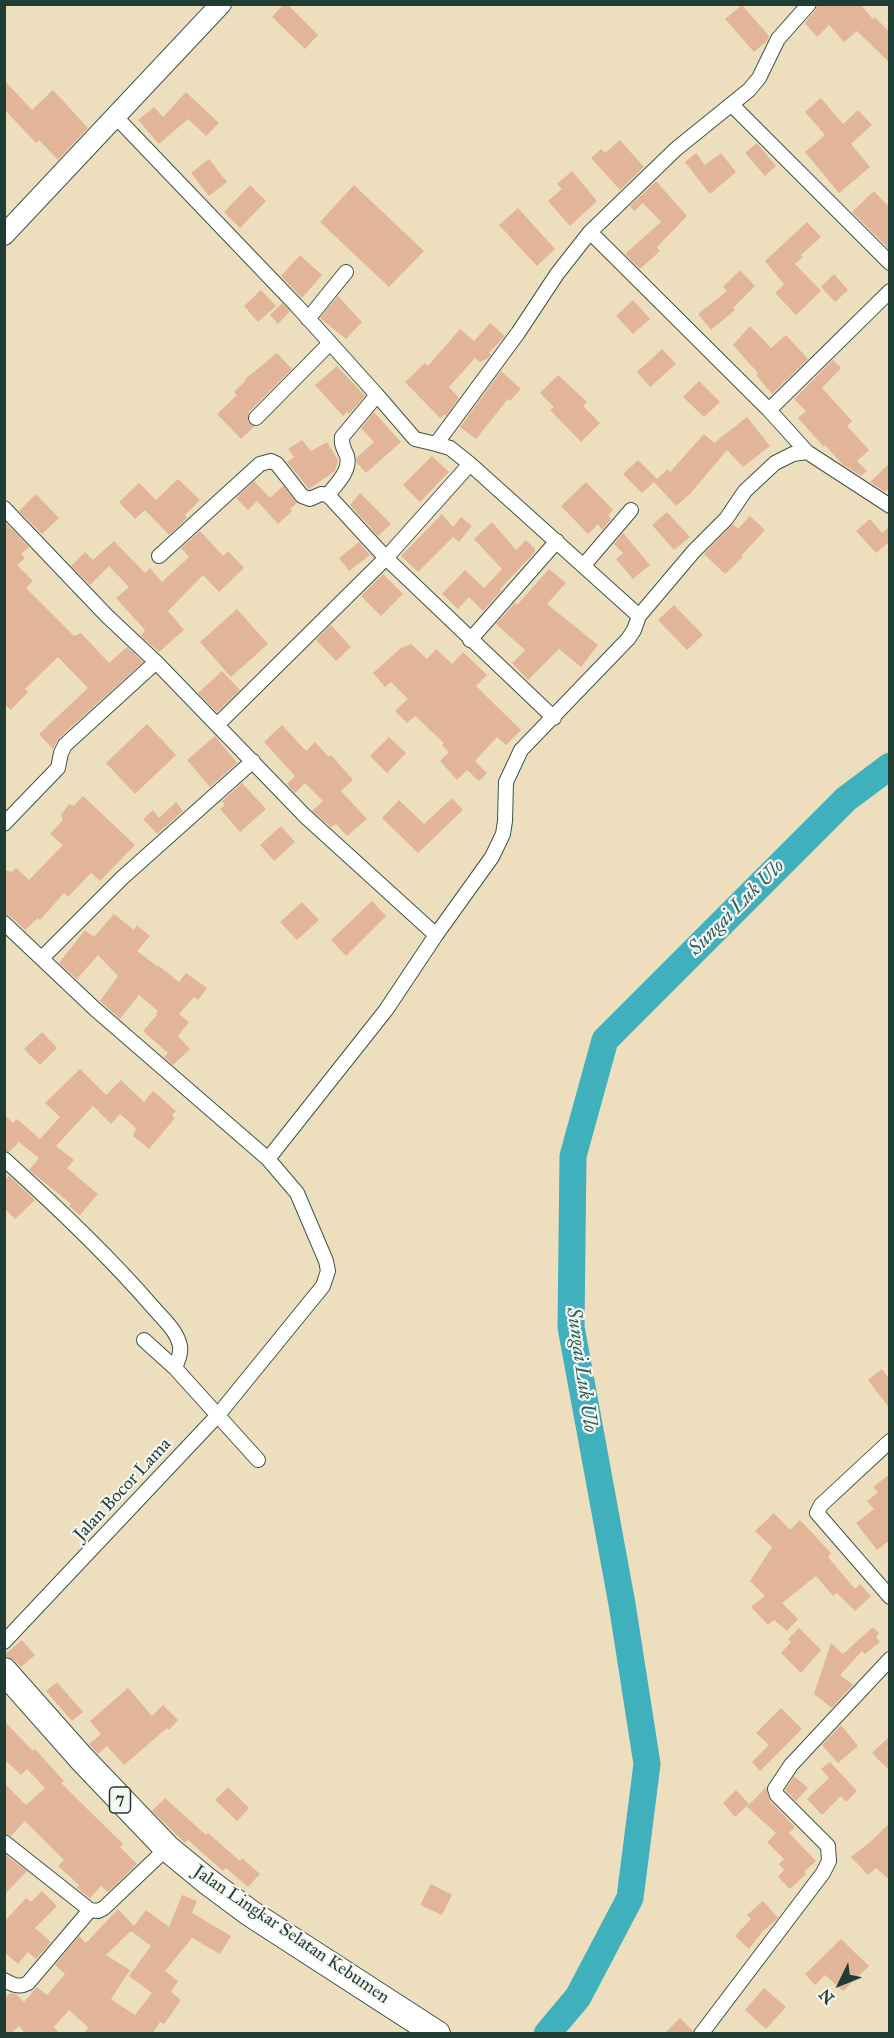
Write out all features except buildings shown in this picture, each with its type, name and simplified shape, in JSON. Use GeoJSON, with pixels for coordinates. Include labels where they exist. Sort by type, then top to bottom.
{"type":"FeatureCollection","features":[{"type":"Feature","properties":{"kind":"highway","name":"Jalan Lingkar Selatan Kebumen"},"geometry":{"type":"LineString","coordinates":[[4,1671],[97,1775],[167,1848],[250,1913],[437,2034]]}},
{"type":"Feature","properties":{"kind":"main road"},"geometry":{"type":"LineString","coordinates":[[4,235],[221,4]]}},
{"type":"Feature","properties":{"kind":"street"},"geometry":{"type":"LineString","coordinates":[[436,444],[518,333],[557,274],[590,232],[676,149],[749,90],[759,78],[778,39],[809,4]]}},
{"type":"Feature","properties":{"kind":"street"},"geometry":{"type":"LineString","coordinates":[[732,105],[890,262]]}},
{"type":"Feature","properties":{"kind":"street"},"geometry":{"type":"LineString","coordinates":[[116,117],[308,319],[415,439],[450,448],[639,616]]}},
{"type":"Feature","properties":{"kind":"street"},"geometry":{"type":"LineString","coordinates":[[590,232],[769,410],[807,452],[890,506]]}},
{"type":"Feature","properties":{"kind":"street"},"geometry":{"type":"LineString","coordinates":[[308,319],[346,272]]}},
{"type":"Feature","properties":{"kind":"street"},"geometry":{"type":"LineString","coordinates":[[769,410],[890,291]]}},
{"type":"Feature","properties":{"kind":"street"},"geometry":{"type":"LineString","coordinates":[[256,418],[330,343]]}},
{"type":"Feature","properties":{"kind":"street"},"geometry":{"type":"LineString","coordinates":[[335,503],[348,465],[341,444],[342,437],[377,395]]}},
{"type":"Feature","properties":{"kind":"street"},"geometry":{"type":"LineString","coordinates":[[268,1159],[386,1010],[492,857],[503,834],[506,782],[522,750],[628,639],[639,616],[694,551],[726,519],[746,491],[775,463],[793,454],[807,452]]}},
{"type":"Feature","properties":{"kind":"street"},"geometry":{"type":"LineString","coordinates":[[159,556],[260,464],[267,461],[277,464],[302,496],[310,499],[321,494],[335,503],[386,558],[554,718]]}},
{"type":"Feature","properties":{"kind":"street"},"geometry":{"type":"LineString","coordinates":[[217,725],[386,558],[470,464]]}},
{"type":"Feature","properties":{"kind":"street"},"geometry":{"type":"LineString","coordinates":[[4,508],[107,616],[156,662],[327,837],[436,935]]}},
{"type":"Feature","properties":{"kind":"street"},"geometry":{"type":"LineString","coordinates":[[584,565],[631,510]]}},
{"type":"Feature","properties":{"kind":"street"},"geometry":{"type":"LineString","coordinates":[[470,640],[557,541]]}},
{"type":"Feature","properties":{"kind":"street"},"geometry":{"type":"LineString","coordinates":[[4,824],[58,768],[65,745],[156,662]]}},
{"type":"Feature","properties":{"kind":"street"},"geometry":{"type":"LineString","coordinates":[[42,958],[122,878],[254,761]]}},
{"type":"Feature","properties":{"kind":"street","name":"Jalan Bocor Lama"},"geometry":{"type":"LineString","coordinates":[[4,923],[96,1010],[268,1159],[297,1193],[326,1261],[328,1271],[323,1286],[218,1415],[4,1642]]}},
{"type":"Feature","properties":{"kind":"street"},"geometry":{"type":"LineString","coordinates":[[4,1159],[63,1212],[123,1273],[175,1333],[180,1345],[180,1355],[175,1368]]}},
{"type":"Feature","properties":{"kind":"street"},"geometry":{"type":"LineString","coordinates":[[144,1340],[175,1368],[258,1460]]}},
{"type":"Feature","properties":{"kind":"street"},"geometry":{"type":"LineString","coordinates":[[890,1441],[822,1505],[818,1512],[819,1516],[890,1597]]}},
{"type":"Feature","properties":{"kind":"street"},"geometry":{"type":"LineString","coordinates":[[701,2034],[819,1879],[829,1861],[828,1846],[777,1796],[775,1789],[778,1783],[791,1765],[890,1659]]}},
{"type":"Feature","properties":{"kind":"street"},"geometry":{"type":"LineString","coordinates":[[4,1842],[90,1910],[98,1911],[104,1908],[167,1848]]}},
{"type":"Feature","properties":{"kind":"street"},"geometry":{"type":"LineString","coordinates":[[4,1980],[14,1985],[23,1986],[28,1983],[90,1910]]}},
{"type":"Feature","properties":{"kind":"waterway","name":"Sungai Luk Ulo"},"geometry":{"type":"LineString","coordinates":[[547,2034],[578,1997],[630,1898],[647,1764],[622,1604],[571,1327],[573,1156],[605,1040],[846,799],[890,766]]}}]}
